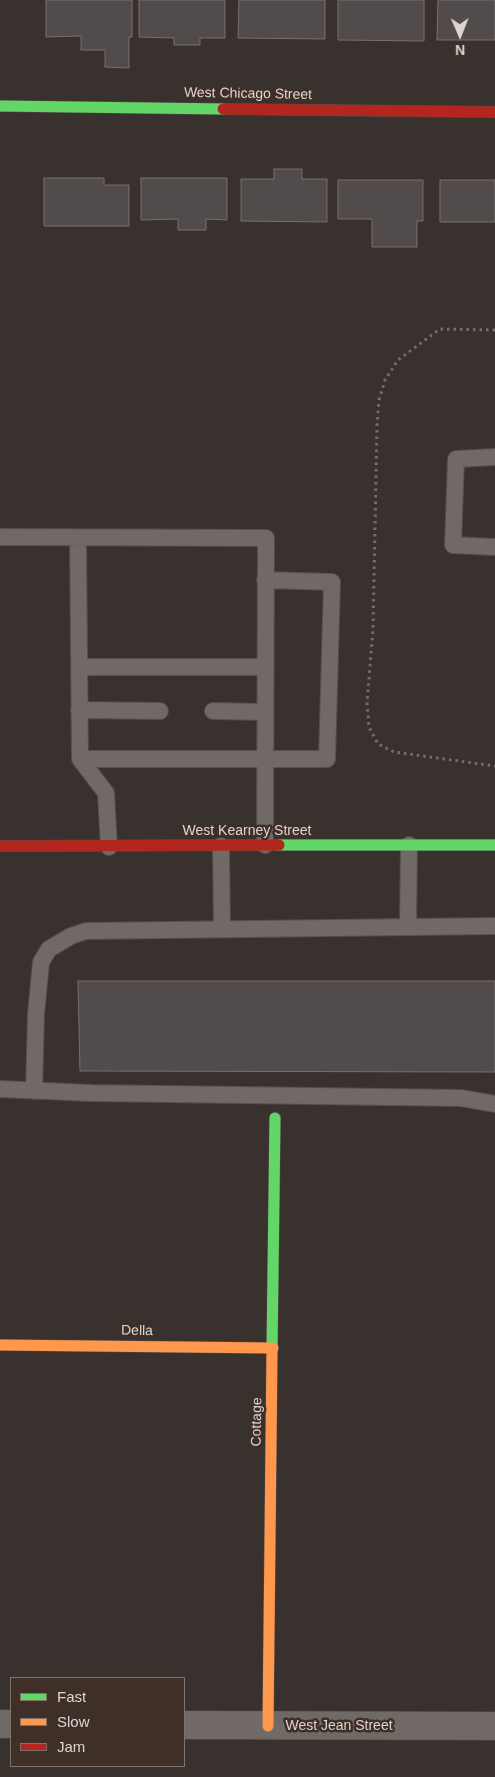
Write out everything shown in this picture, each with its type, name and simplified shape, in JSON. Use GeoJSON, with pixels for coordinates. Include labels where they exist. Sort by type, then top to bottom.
{"type":"FeatureCollection","features":[{"type":"Feature","properties":{"kind":"street","name":"West Chicago Street"},"geometry":{"type":"LineString","coordinates":[[0,106],[495,112]]}},
{"type":"Feature","properties":{"kind":"street","name":"West Kearney Street"},"geometry":{"type":"LineString","coordinates":[[0,846],[495,845]]}},
{"type":"Feature","properties":{"kind":"street","name":"Cottage"},"geometry":{"type":"LineString","coordinates":[[268,1726],[274,1348],[275,1118]]}},
{"type":"Feature","properties":{"kind":"street","name":"Della"},"geometry":{"type":"LineString","coordinates":[[0,1345],[274,1348]]}},
{"type":"Feature","properties":{"kind":"street","name":"West Jean Street"},"geometry":{"type":"LineString","coordinates":[[185,1725],[495,1726]]}},
{"type":"Feature","properties":{"kind":"lane"},"geometry":{"type":"LineString","coordinates":[[495,457],[456,458],[452,545],[495,547]]}},
{"type":"Feature","properties":{"kind":"lane"},"geometry":{"type":"LineString","coordinates":[[0,537],[266,538],[266,845]]}},
{"type":"Feature","properties":{"kind":"lane"},"geometry":{"type":"LineString","coordinates":[[78,538],[80,760],[106,793],[109,847]]}},
{"type":"Feature","properties":{"kind":"lane"},"geometry":{"type":"LineString","coordinates":[[80,760],[327,759],[332,582],[266,580]]}},
{"type":"Feature","properties":{"kind":"lane"},"geometry":{"type":"LineString","coordinates":[[79,667],[266,668]]}},
{"type":"Feature","properties":{"kind":"lane"},"geometry":{"type":"LineString","coordinates":[[79,710],[160,711]]}},
{"type":"Feature","properties":{"kind":"lane"},"geometry":{"type":"LineString","coordinates":[[213,711],[266,712]]}},
{"type":"Feature","properties":{"kind":"lane"},"geometry":{"type":"LineString","coordinates":[[408,845],[408,926]]}},
{"type":"Feature","properties":{"kind":"lane"},"geometry":{"type":"LineString","coordinates":[[221,846],[222,929]]}},
{"type":"Feature","properties":{"kind":"lane"},"geometry":{"type":"LineString","coordinates":[[34,1091],[36,1014],[41,962],[49,949],[62,939],[86,932],[495,926]]}},
{"type":"Feature","properties":{"kind":"lane"},"geometry":{"type":"LineString","coordinates":[[0,1090],[461,1098],[495,1104]]}},
{"type":"Feature","properties":{"kind":"path"},"geometry":{"type":"LineString","coordinates":[[495,330],[440,329],[398,360],[385,380],[379,400],[377,426],[372,629],[367,702],[369,727],[378,744],[394,752],[495,766]]}},
{"type":"Feature","properties":{"kind":"building"},"geometry":{"type":"Polygon","coordinates":[[[46,0],[132,0],[132,37],[129,37],[129,68],[105,67],[105,50],[81,50],[81,36],[46,37],[46,0]]]}},
{"type":"Feature","properties":{"kind":"building"},"geometry":{"type":"Polygon","coordinates":[[[139,0],[225,0],[225,38],[200,38],[200,45],[174,45],[174,38],[139,37],[139,0]]]}},
{"type":"Feature","properties":{"kind":"building"},"geometry":{"type":"Polygon","coordinates":[[[239,0],[325,0],[325,39],[238,38],[239,0]]]}},
{"type":"Feature","properties":{"kind":"building"},"geometry":{"type":"Polygon","coordinates":[[[338,0],[424,0],[424,41],[338,40],[338,0]]]}},
{"type":"Feature","properties":{"kind":"building"},"geometry":{"type":"Polygon","coordinates":[[[438,0],[495,0],[495,40],[437,40],[438,0]]]}},
{"type":"Feature","properties":{"kind":"building"},"geometry":{"type":"Polygon","coordinates":[[[274,169],[302,169],[302,179],[327,179],[327,222],[241,221],[241,179],[274,179],[274,169]]]}},
{"type":"Feature","properties":{"kind":"building"},"geometry":{"type":"Polygon","coordinates":[[[44,178],[104,178],[104,185],[129,185],[129,226],[44,226],[44,178]]]}},
{"type":"Feature","properties":{"kind":"building"},"geometry":{"type":"Polygon","coordinates":[[[141,178],[227,178],[227,220],[206,219],[206,230],[178,230],[178,219],[141,220],[141,178]]]}},
{"type":"Feature","properties":{"kind":"building"},"geometry":{"type":"Polygon","coordinates":[[[338,180],[423,180],[423,221],[417,221],[417,247],[372,247],[372,219],[338,219],[338,180]]]}},
{"type":"Feature","properties":{"kind":"building"},"geometry":{"type":"Polygon","coordinates":[[[440,180],[495,180],[495,222],[440,222],[440,180]]]}},
{"type":"Feature","properties":{"kind":"building"},"geometry":{"type":"Polygon","coordinates":[[[78,981],[495,981],[495,1072],[80,1071],[78,981]]]}},
{"type":"Feature","properties":{"kind":"traffic: fast"},"geometry":{"type":"LineString","coordinates":[[0,106],[223,109]]}},
{"type":"Feature","properties":{"kind":"traffic: fast"},"geometry":{"type":"LineString","coordinates":[[279,845],[495,845]]}},
{"type":"Feature","properties":{"kind":"traffic: fast"},"geometry":{"type":"LineString","coordinates":[[272,1351],[275,1118]]}},
{"type":"Feature","properties":{"kind":"traffic: slow"},"geometry":{"type":"LineString","coordinates":[[0,1345],[273,1348]]}},
{"type":"Feature","properties":{"kind":"traffic: slow"},"geometry":{"type":"LineString","coordinates":[[268,1726],[272,1351]]}},
{"type":"Feature","properties":{"kind":"traffic: jam"},"geometry":{"type":"LineString","coordinates":[[223,109],[495,112]]}},
{"type":"Feature","properties":{"kind":"traffic: jam"},"geometry":{"type":"LineString","coordinates":[[0,846],[279,845]]}}]}
